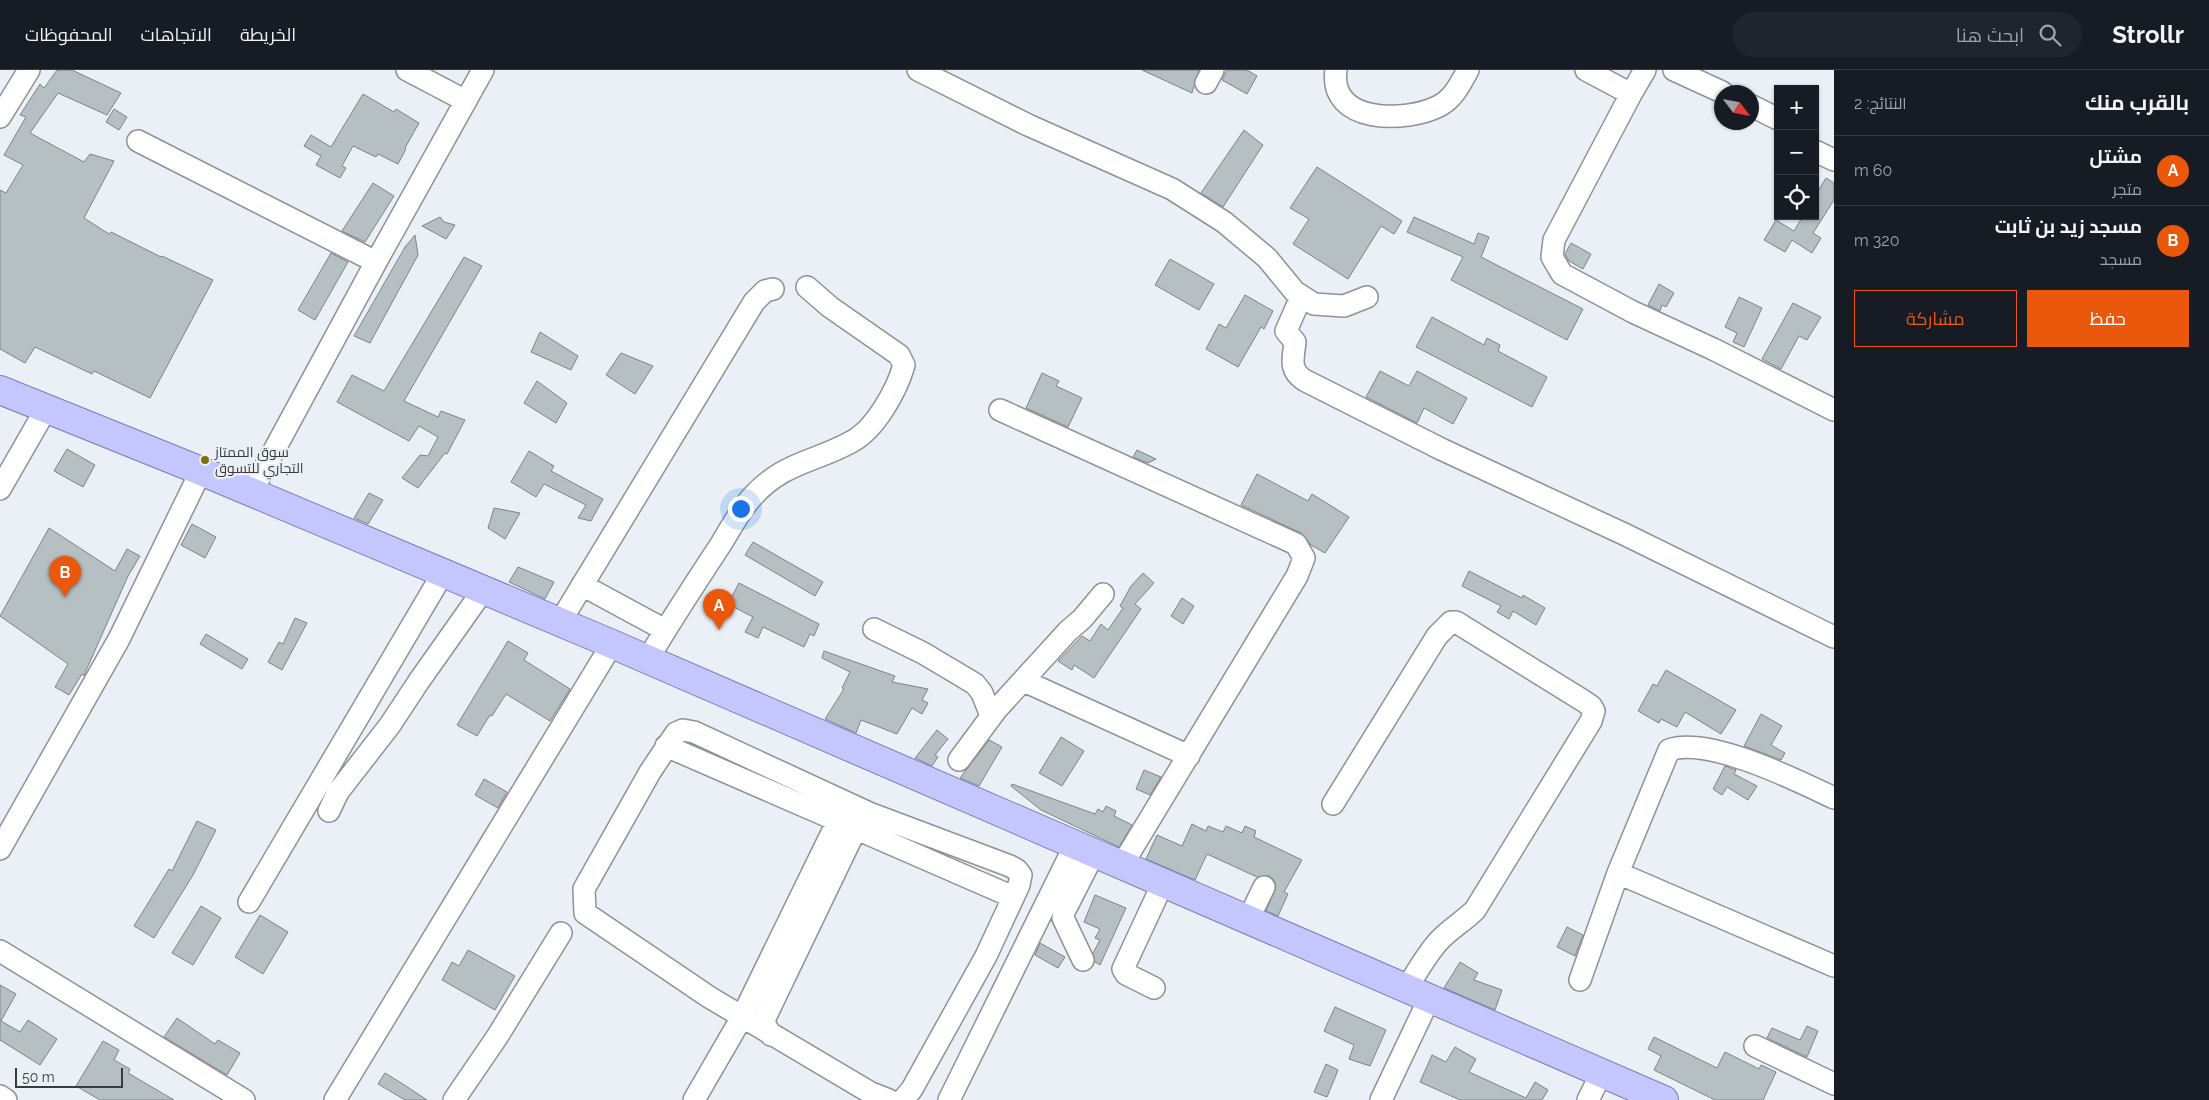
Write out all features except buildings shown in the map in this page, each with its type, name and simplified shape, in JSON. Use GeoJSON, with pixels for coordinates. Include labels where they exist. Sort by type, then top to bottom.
{"type":"FeatureCollection","features":[{"type":"Feature","properties":{"kind":"main road"},"geometry":{"type":"LineString","coordinates":[[0,390],[202,471],[648,659],[1664,1100]]}},
{"type":"Feature","properties":{"kind":"street"},"geometry":{"type":"LineString","coordinates":[[0,117],[29,70]]}},
{"type":"Feature","properties":{"kind":"street"},"geometry":{"type":"LineString","coordinates":[[407,70],[466,101]]}},
{"type":"Feature","properties":{"kind":"street"},"geometry":{"type":"LineString","coordinates":[[251,492],[483,70]]}},
{"type":"Feature","properties":{"kind":"street"},"geometry":{"type":"LineString","coordinates":[[918,70],[1028,125],[1172,189],[1224,222],[1267,258],[1301,297],[1314,304],[1344,306],[1368,297]]}},
{"type":"Feature","properties":{"kind":"street"},"geometry":{"type":"LineString","coordinates":[[1336,70],[1338,92],[1344,100],[1369,114],[1384,117],[1401,116],[1439,106],[1456,91],[1468,70]]}},
{"type":"Feature","properties":{"kind":"street"},"geometry":{"type":"LineString","coordinates":[[1586,70],[1631,94]]}},
{"type":"Feature","properties":{"kind":"street"},"geometry":{"type":"LineString","coordinates":[[1644,70],[1554,240],[1552,257],[1562,274],[1634,312],[1713,349],[1834,410]]}},
{"type":"Feature","properties":{"kind":"street"},"geometry":{"type":"LineString","coordinates":[[1674,70],[1714,88]]}},
{"type":"Feature","properties":{"kind":"street"},"geometry":{"type":"LineString","coordinates":[[1759,110],[1774,117]]}},
{"type":"Feature","properties":{"kind":"street"},"geometry":{"type":"LineString","coordinates":[[138,141],[376,262]]}},
{"type":"Feature","properties":{"kind":"street"},"geometry":{"type":"LineString","coordinates":[[1819,153],[1834,160]]}},
{"type":"Feature","properties":{"kind":"street"},"geometry":{"type":"LineString","coordinates":[[648,659],[752,497],[781,472],[840,448],[864,434],[890,397],[900,377],[904,366],[899,355],[830,307],[807,288]]}},
{"type":"Feature","properties":{"kind":"street"},"geometry":{"type":"LineString","coordinates":[[560,622],[754,302],[765,291],[773,289]]}},
{"type":"Feature","properties":{"kind":"street"},"geometry":{"type":"LineString","coordinates":[[1301,297],[1286,331],[1295,342],[1292,367],[1297,376],[1441,449],[1624,534],[1834,637]]}},
{"type":"Feature","properties":{"kind":"street"},"geometry":{"type":"LineString","coordinates":[[0,489],[46,409]]}},
{"type":"Feature","properties":{"kind":"street"},"geometry":{"type":"LineString","coordinates":[[1000,410],[1296,544],[1304,558],[1297,576],[1122,865]]}},
{"type":"Feature","properties":{"kind":"street"},"geometry":{"type":"LineString","coordinates":[[0,849],[7,821],[119,639],[202,471]]}},
{"type":"Feature","properties":{"kind":"street"},"geometry":{"type":"LineString","coordinates":[[249,902],[443,573]]}},
{"type":"Feature","properties":{"kind":"street"},"geometry":{"type":"LineString","coordinates":[[582,585],[665,630]]}},
{"type":"Feature","properties":{"kind":"street"},"geometry":{"type":"LineString","coordinates":[[329,811],[338,792],[390,725],[484,590]]}},
{"type":"Feature","properties":{"kind":"street"},"geometry":{"type":"LineString","coordinates":[[959,760],[991,716],[1103,594]]}},
{"type":"Feature","properties":{"kind":"street"},"geometry":{"type":"LineString","coordinates":[[1333,804],[1437,636],[1451,622],[1456,622],[1592,706],[1594,712],[1591,721],[1548,794],[1475,910],[1464,922],[1450,930],[1436,944],[1381,1100]]}},
{"type":"Feature","properties":{"kind":"street"},"geometry":{"type":"LineString","coordinates":[[874,629],[922,653],[975,684],[982,693],[991,716]]}},
{"type":"Feature","properties":{"kind":"street"},"geometry":{"type":"LineString","coordinates":[[335,1100],[612,644]]}},
{"type":"Feature","properties":{"kind":"street"},"geometry":{"type":"LineString","coordinates":[[1024,680],[1189,756]]}},
{"type":"Feature","properties":{"kind":"street"},"geometry":{"type":"LineString","coordinates":[[889,1100],[871,1093],[771,1035],[653,960],[585,913],[584,889],[666,746],[676,733],[683,730],[694,732],[851,816],[1017,870],[1021,875],[1016,891],[986,956],[907,1098],[903,1100]]}},
{"type":"Feature","properties":{"kind":"street"},"geometry":{"type":"LineString","coordinates":[[1580,980],[1618,873],[1669,750],[1679,747],[1724,753],[1774,770],[1834,798]]}},
{"type":"Feature","properties":{"kind":"street"},"geometry":{"type":"LineString","coordinates":[[694,1100],[742,1017],[851,816]]}},
{"type":"Feature","properties":{"kind":"street"},"geometry":{"type":"LineString","coordinates":[[771,1035],[765,1018],[851,816]]}},
{"type":"Feature","properties":{"kind":"street"},"geometry":{"type":"LineString","coordinates":[[949,1100],[1048,899],[1084,849]]}},
{"type":"Feature","properties":{"kind":"street"},"geometry":{"type":"LineString","coordinates":[[1083,960],[1063,918],[1084,849]]}},
{"type":"Feature","properties":{"kind":"street"},"geometry":{"type":"LineString","coordinates":[[1618,873],[1834,966]]}},
{"type":"Feature","properties":{"kind":"street"},"geometry":{"type":"LineString","coordinates":[[1154,988],[1126,974],[1123,969],[1163,883]]}},
{"type":"Feature","properties":{"kind":"street"},"geometry":{"type":"LineString","coordinates":[[1016,891],[1026,885],[1048,899]]}},
{"type":"Feature","properties":{"kind":"street"},"geometry":{"type":"LineString","coordinates":[[1248,920],[1264,887]]}},
{"type":"Feature","properties":{"kind":"street"},"geometry":{"type":"LineString","coordinates":[[454,1100],[561,933]]}},
{"type":"Feature","properties":{"kind":"street"},"geometry":{"type":"LineString","coordinates":[[0,951],[244,1100]]}},
{"type":"Feature","properties":{"kind":"street"},"geometry":{"type":"LineString","coordinates":[[1754,1046],[1834,1084]]}},
{"type":"Feature","properties":{"kind":"street"},"geometry":{"type":"LineString","coordinates":[[1588,1100],[1602,1072]]}},
{"type":"Feature","properties":{"kind":"street"},"geometry":{"type":"LineString","coordinates":[[0,1096],[6,1100]]}},
{"type":"Feature","properties":{"kind":"place","name":"سوق الممتاز التجاري للتسوق"},"geometry":{"type":"Point","coordinates":[205,460]}},
{"type":"Feature","properties":{"kind":"place","name":"مسجد زيد بن ثابت"},"geometry":{"type":"Point","coordinates":[65,597]}},
{"type":"Feature","properties":{"kind":"place","name":"مشتل"},"geometry":{"type":"Point","coordinates":[719,630]}}]}
